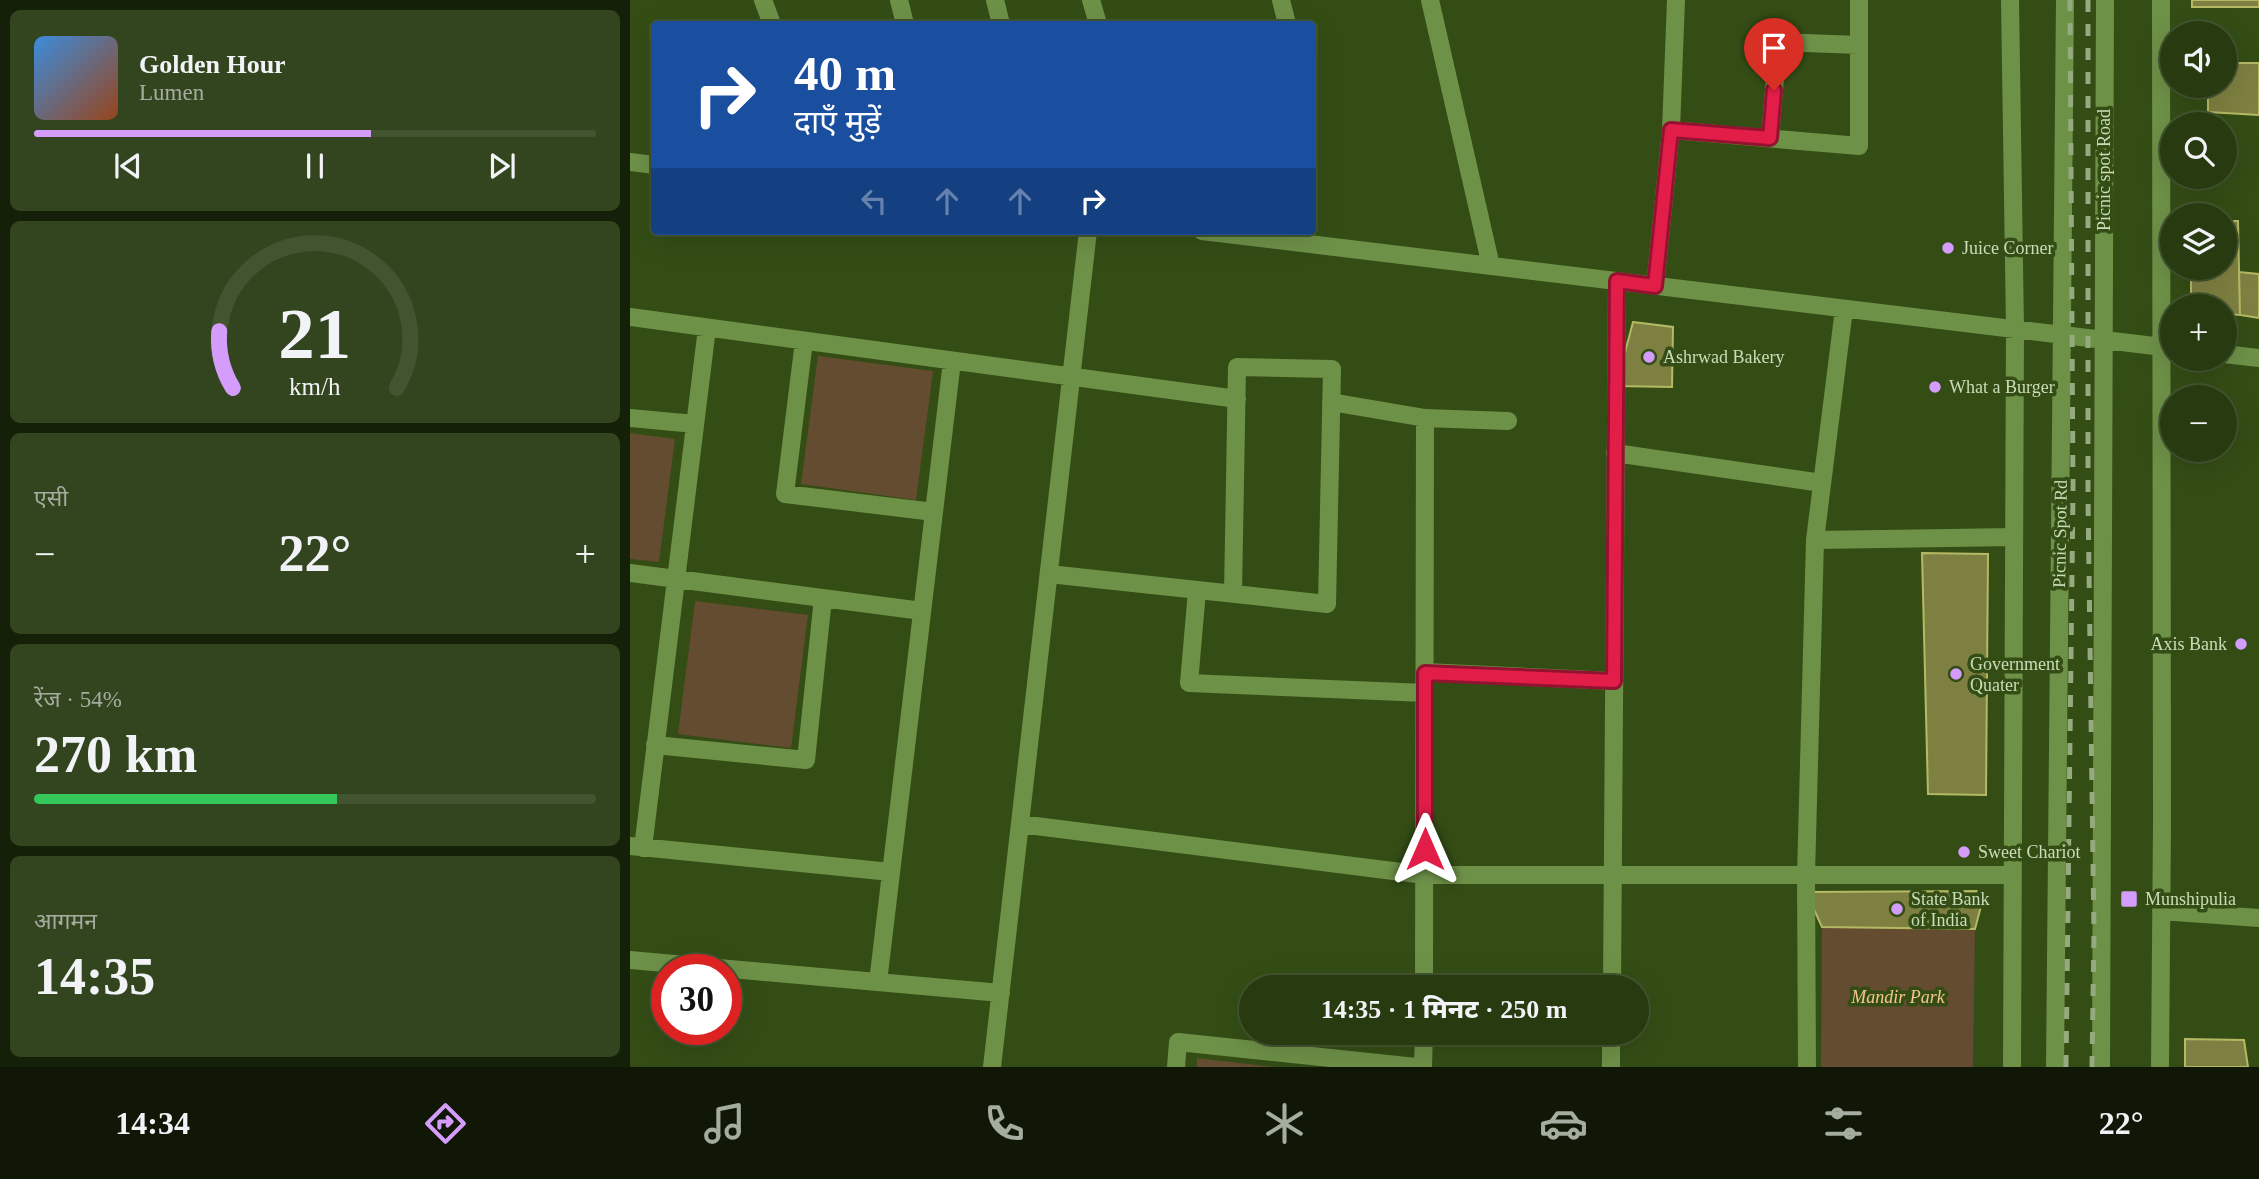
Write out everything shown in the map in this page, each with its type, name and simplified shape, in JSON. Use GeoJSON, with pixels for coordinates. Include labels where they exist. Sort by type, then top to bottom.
{"type":"FeatureCollection","features":[{"type":"Feature","properties":{"kind":"street"},"geometry":{"type":"LineString","coordinates":[[763,0],[771,21]]}},
{"type":"Feature","properties":{"kind":"street"},"geometry":{"type":"LineString","coordinates":[[899,0],[904,21]]}},
{"type":"Feature","properties":{"kind":"street"},"geometry":{"type":"LineString","coordinates":[[995,0],[1000,21]]}},
{"type":"Feature","properties":{"kind":"street"},"geometry":{"type":"LineString","coordinates":[[1091,0],[1097,21]]}},
{"type":"Feature","properties":{"kind":"street"},"geometry":{"type":"LineString","coordinates":[[1281,0],[1286,21]]}},
{"type":"Feature","properties":{"kind":"street"},"geometry":{"type":"LineString","coordinates":[[1430,0],[1491,266]]}},
{"type":"Feature","properties":{"kind":"street"},"geometry":{"type":"LineString","coordinates":[[1655,286],[1671,130],[1676,0]]}},
{"type":"Feature","properties":{"kind":"street"},"geometry":{"type":"LineString","coordinates":[[1671,130],[1859,146],[1859,0]]}},
{"type":"Feature","properties":{"kind":"street"},"geometry":{"type":"LineString","coordinates":[[2010,0],[2015,329],[2012,1067]]}},
{"type":"Feature","properties":{"kind":"street","name":"Picnic Spot Rd"},"geometry":{"type":"LineString","coordinates":[[2055,1067],[2065,0]]}},
{"type":"Feature","properties":{"kind":"street","name":"Picnic spot Road"},"geometry":{"type":"LineString","coordinates":[[2101,1067],[2105,0]]}},
{"type":"Feature","properties":{"kind":"street"},"geometry":{"type":"LineString","coordinates":[[2161,0],[2165,294]]}},
{"type":"Feature","properties":{"kind":"street"},"geometry":{"type":"LineString","coordinates":[[1770,138],[1778,42],[1859,45]]}},
{"type":"Feature","properties":{"kind":"street"},"geometry":{"type":"LineString","coordinates":[[630,162],[651,165]]}},
{"type":"Feature","properties":{"kind":"street"},"geometry":{"type":"LineString","coordinates":[[992,1067],[1088,235]]}},
{"type":"Feature","properties":{"kind":"street"},"geometry":{"type":"LineString","coordinates":[[1235,235],[2160,346]]}},
{"type":"Feature","properties":{"kind":"street"},"geometry":{"type":"LineString","coordinates":[[1612,975],[1617,281]]}},
{"type":"Feature","properties":{"kind":"street"},"geometry":{"type":"LineString","coordinates":[[1807,1067],[1806,875],[1815,540],[1844,309]]}},
{"type":"Feature","properties":{"kind":"street"},"geometry":{"type":"LineString","coordinates":[[630,317],[1237,399]]}},
{"type":"Feature","properties":{"kind":"street"},"geometry":{"type":"LineString","coordinates":[[707,328],[655,746],[636,847],[891,872]]}},
{"type":"Feature","properties":{"kind":"street"},"geometry":{"type":"LineString","coordinates":[[804,341],[785,494],[934,512]]}},
{"type":"Feature","properties":{"kind":"street"},"geometry":{"type":"LineString","coordinates":[[2237,355],[2259,358]]}},
{"type":"Feature","properties":{"kind":"street"},"geometry":{"type":"LineString","coordinates":[[878,982],[952,361]]}},
{"type":"Feature","properties":{"kind":"street"},"geometry":{"type":"LineString","coordinates":[[1049,574],[1197,591],[1327,604],[1332,369],[1237,367],[1233,594]]}},
{"type":"Feature","properties":{"kind":"street"},"geometry":{"type":"LineString","coordinates":[[2160,1067],[2166,371]]}},
{"type":"Feature","properties":{"kind":"street"},"geometry":{"type":"LineString","coordinates":[[1331,402],[1425,418],[1507,421]]}},
{"type":"Feature","properties":{"kind":"street"},"geometry":{"type":"LineString","coordinates":[[630,418],[695,425]]}},
{"type":"Feature","properties":{"kind":"street"},"geometry":{"type":"LineString","coordinates":[[1424,975],[1425,418]]}},
{"type":"Feature","properties":{"kind":"street"},"geometry":{"type":"LineString","coordinates":[[1615,453],[1822,483]]}},
{"type":"Feature","properties":{"kind":"street"},"geometry":{"type":"LineString","coordinates":[[1815,540],[2014,537]]}},
{"type":"Feature","properties":{"kind":"street"},"geometry":{"type":"LineString","coordinates":[[630,573],[922,611]]}},
{"type":"Feature","properties":{"kind":"street"},"geometry":{"type":"LineString","coordinates":[[1197,591],[1189,682],[1425,693]]}},
{"type":"Feature","properties":{"kind":"street"},"geometry":{"type":"LineString","coordinates":[[655,746],[806,760],[822,598]]}},
{"type":"Feature","properties":{"kind":"street"},"geometry":{"type":"LineString","coordinates":[[1425,673],[1614,681]]}},
{"type":"Feature","properties":{"kind":"street"},"geometry":{"type":"LineString","coordinates":[[1020,824],[1426,875],[2013,875]]}},
{"type":"Feature","properties":{"kind":"street"},"geometry":{"type":"LineString","coordinates":[[2161,911],[2259,918]]}},
{"type":"Feature","properties":{"kind":"street"},"geometry":{"type":"LineString","coordinates":[[630,960],[1001,993]]}},
{"type":"Feature","properties":{"kind":"street"},"geometry":{"type":"LineString","coordinates":[[1176,1067],[1178,1042],[1416,1067]]}},
{"type":"Feature","properties":{"kind":"street"},"geometry":{"type":"LineString","coordinates":[[1423,1067],[1424,1045]]}},
{"type":"Feature","properties":{"kind":"street"},"geometry":{"type":"LineString","coordinates":[[1611,1045],[1611,1067]]}},
{"type":"Feature","properties":{"kind":"green space"},"geometry":{"type":"Polygon","coordinates":[[[818,356],[933,371],[916,500],[801,484],[818,356]]]}},
{"type":"Feature","properties":{"kind":"green space"},"geometry":{"type":"Polygon","coordinates":[[[630,433],[675,439],[659,562],[630,559],[630,433]]]}},
{"type":"Feature","properties":{"kind":"green space"},"geometry":{"type":"Polygon","coordinates":[[[695,601],[808,615],[791,748],[678,734],[695,601]]]}},
{"type":"Feature","properties":{"kind":"green space","name":"Mandir Park"},"geometry":{"type":"Polygon","coordinates":[[[1822,927],[1975,929],[1973,1067],[1821,1067],[1822,927]]]}},
{"type":"Feature","properties":{"kind":"green space"},"geometry":{"type":"Polygon","coordinates":[[[1197,1058],[1274,1067],[1197,1067],[1197,1058]]]}},
{"type":"Feature","properties":{"kind":"building"},"geometry":{"type":"Polygon","coordinates":[[[2192,0],[2259,0],[2259,7],[2192,7],[2192,0]]]}},
{"type":"Feature","properties":{"kind":"building"},"geometry":{"type":"Polygon","coordinates":[[[2237,63],[2259,63],[2259,115],[2208,112],[2208,98],[2237,98],[2237,63]]]}},
{"type":"Feature","properties":{"kind":"building"},"geometry":{"type":"Polygon","coordinates":[[[2238,221],[2240,315],[2237,315],[2237,294],[2191,294],[2191,280],[2237,280],[2238,221]]]}},
{"type":"Feature","properties":{"kind":"building"},"geometry":{"type":"Polygon","coordinates":[[[2239,272],[2259,274],[2259,318],[2240,315],[2239,272]]]}},
{"type":"Feature","properties":{"kind":"building","name":"Ashrwad Bakery"},"geometry":{"type":"Polygon","coordinates":[[[1633,322],[1673,327],[1672,387],[1616,386],[1633,322]]]}},
{"type":"Feature","properties":{"kind":"building","name":"Government Quater"},"geometry":{"type":"Polygon","coordinates":[[[1922,553],[1988,554],[1986,795],[1928,794],[1922,553]]]}},
{"type":"Feature","properties":{"kind":"building","name":"State Bank of India"},"geometry":{"type":"Polygon","coordinates":[[[1985,891],[1975,929],[1822,927],[1806,892],[1985,891]]]}},
{"type":"Feature","properties":{"kind":"building"},"geometry":{"type":"Polygon","coordinates":[[[2185,1039],[2244,1040],[2248,1067],[2185,1067],[2185,1039]]]}},
{"type":"Feature","properties":{"kind":"railway"},"geometry":{"type":"LineString","coordinates":[[2066,1067],[2073,492],[2070,0]]}},
{"type":"Feature","properties":{"kind":"railway"},"geometry":{"type":"LineString","coordinates":[[2088,0],[2088,499],[2094,933],[2092,1067]]}},
{"type":"Feature","properties":{"kind":"place","name":"Juice Corner"},"geometry":{"type":"Point","coordinates":[1948,248]}},
{"type":"Feature","properties":{"kind":"place","name":"Ashrwad Bakery"},"geometry":{"type":"Point","coordinates":[1649,357]}},
{"type":"Feature","properties":{"kind":"place","name":"What a Burger"},"geometry":{"type":"Point","coordinates":[1935,387]}},
{"type":"Feature","properties":{"kind":"place","name":"Axis Bank"},"geometry":{"type":"Point","coordinates":[2241,644]}},
{"type":"Feature","properties":{"kind":"place","name":"Government Quater"},"geometry":{"type":"Point","coordinates":[1956,674]}},
{"type":"Feature","properties":{"kind":"place","name":"Sweet Chariot"},"geometry":{"type":"Point","coordinates":[1964,852]}},
{"type":"Feature","properties":{"kind":"place","name":"Munshipulia"},"geometry":{"type":"Point","coordinates":[2129,899]}},
{"type":"Feature","properties":{"kind":"place","name":"State Bank of India"},"geometry":{"type":"Point","coordinates":[1897,909]}},
{"type":"Feature","properties":{"kind":"route"},"geometry":{"type":"LineString","coordinates":[[1425,849],[1425,673],[1614,681],[1617,281],[1655,286],[1671,130],[1770,138],[1774,90]]}}]}
